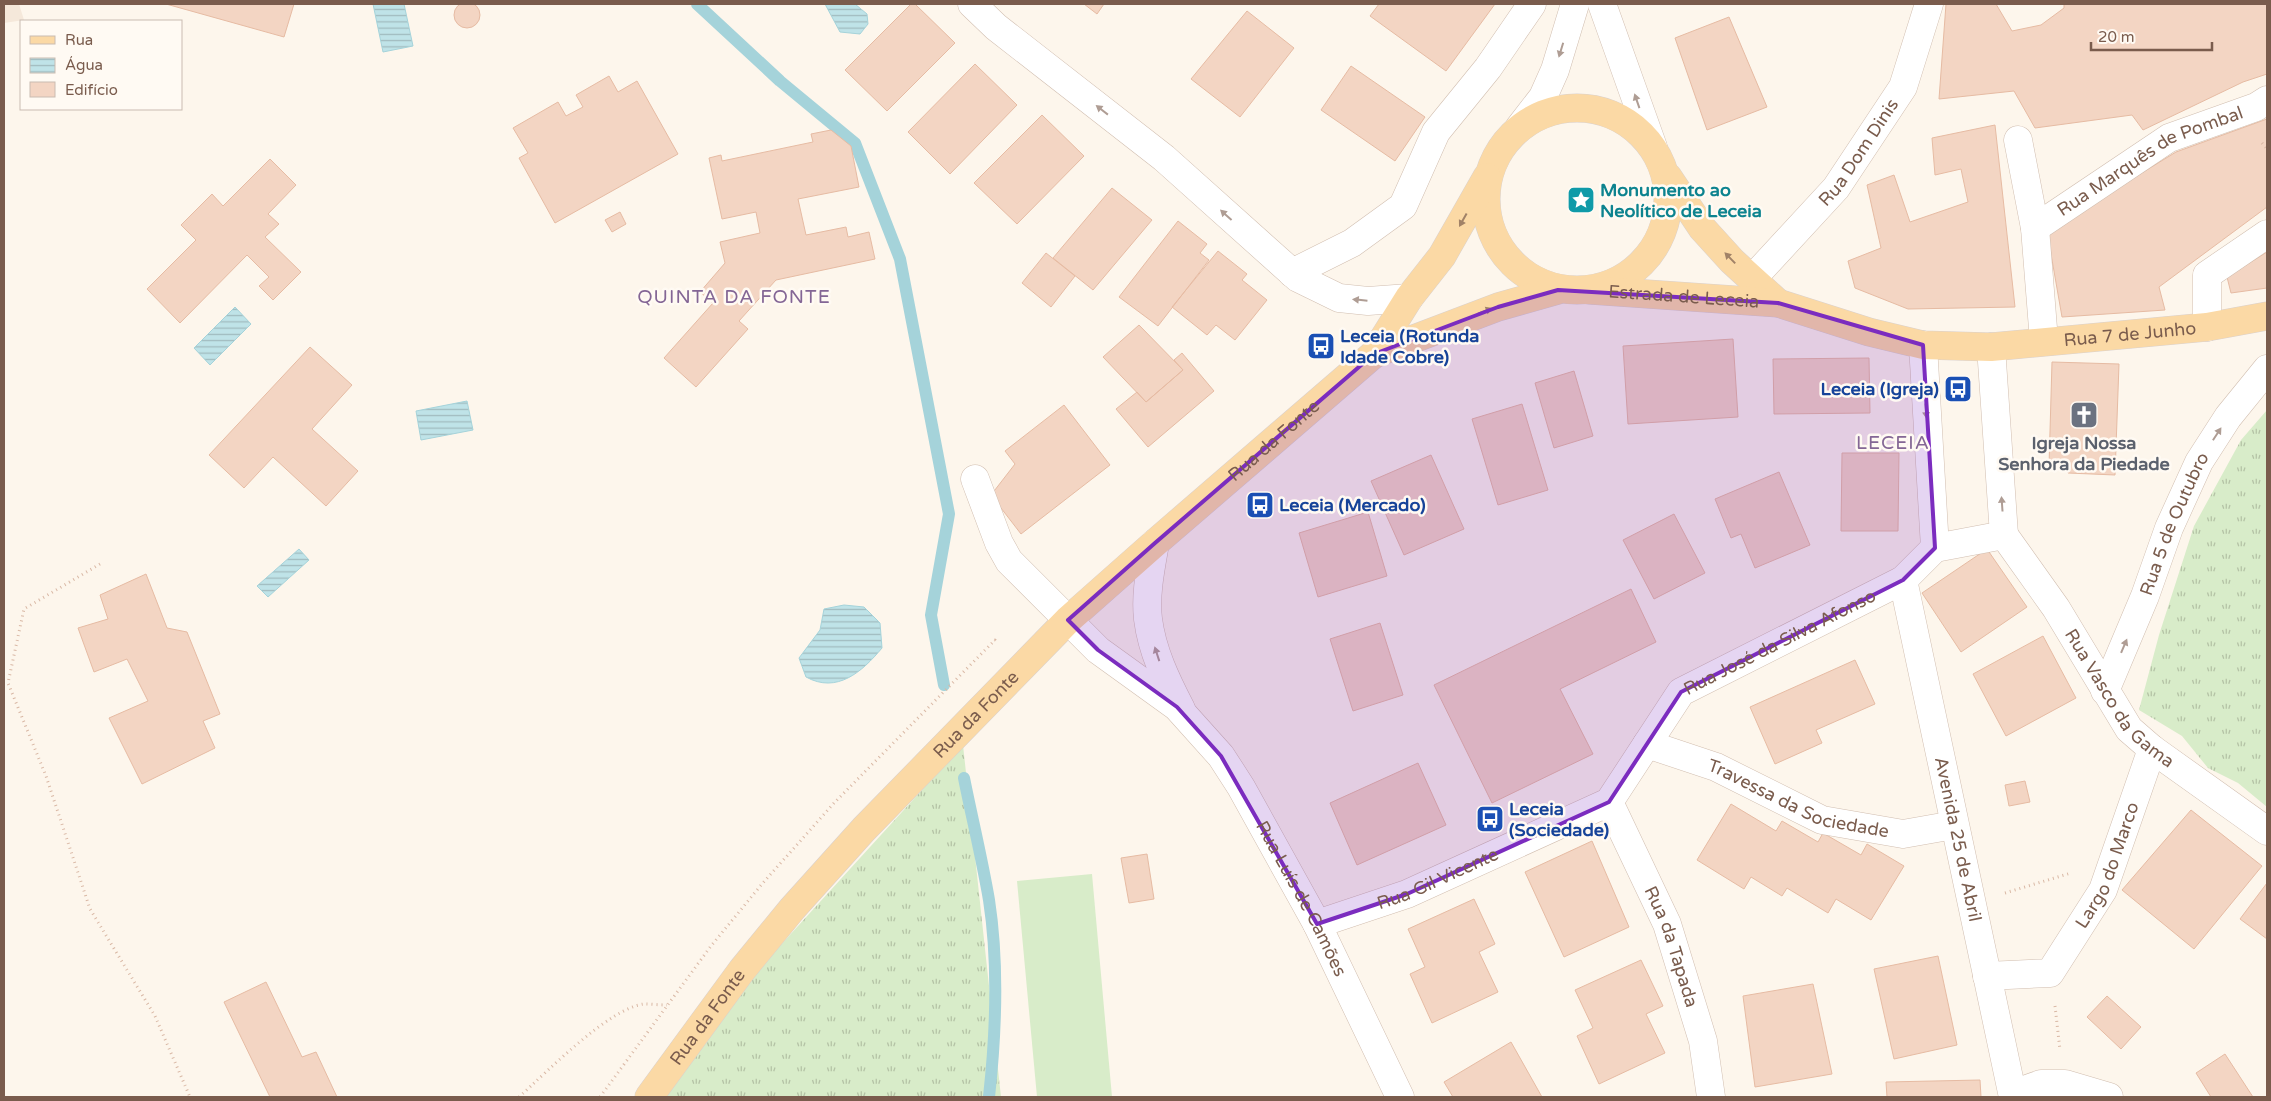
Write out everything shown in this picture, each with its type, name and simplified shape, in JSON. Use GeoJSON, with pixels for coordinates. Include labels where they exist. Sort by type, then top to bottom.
{"type":"FeatureCollection","features":[{"type":"Feature","properties":{"kind":"main road"},"geometry":{"type":"LineString","coordinates":[[1573,107],[1604,111],[1631,125],[1653,147],[1666,175],[1669,207],[1661,237],[1644,263],[1619,281],[1589,290],[1558,290],[1498,306],[1374,354],[1409,298],[1442,256],[1487,177],[1499,150],[1519,128],[1544,113],[1573,107]]}},
{"type":"Feature","properties":{"kind":"main road","name":"Estrada de Leceia"},"geometry":{"type":"LineString","coordinates":[[1666,175],[1702,228],[1778,303]]}},
{"type":"Feature","properties":{"kind":"main road"},"geometry":{"type":"LineString","coordinates":[[1487,177],[1485,207],[1492,235],[1497,244],[1508,260],[1531,279],[1558,290]]}},
{"type":"Feature","properties":{"kind":"main road","name":"Estrada de Leceia"},"geometry":{"type":"LineString","coordinates":[[1589,290],[1778,303],[1897,340],[1923,345]]}},
{"type":"Feature","properties":{"kind":"main road","name":"Rua 7 de Junho"},"geometry":{"type":"LineString","coordinates":[[1923,345],[1991,347],[2207,327],[2267,316]]}},
{"type":"Feature","properties":{"kind":"main road","name":"Rua da Fonte"},"geometry":{"type":"LineString","coordinates":[[649,1097],[742,970],[864,829],[1068,620],[1154,543],[1374,354]]}},
{"type":"Feature","properties":{"kind":"street"},"geometry":{"type":"LineString","coordinates":[[972,4],[996,26],[1164,158],[1298,278],[1338,298],[1368,301],[1409,298]]}},
{"type":"Feature","properties":{"kind":"street"},"geometry":{"type":"LineString","coordinates":[[1292,273],[1352,243],[1403,206],[1436,132],[1488,68],[1532,4]]}},
{"type":"Feature","properties":{"kind":"street"},"geometry":{"type":"LineString","coordinates":[[1519,128],[1547,88],[1555,70],[1575,4]]}},
{"type":"Feature","properties":{"kind":"street"},"geometry":{"type":"LineString","coordinates":[[1602,4],[1653,147]]}},
{"type":"Feature","properties":{"kind":"street","name":"Rua Dom Dinis"},"geometry":{"type":"LineString","coordinates":[[1752,279],[1836,188],[1902,87],[1929,4]]}},
{"type":"Feature","properties":{"kind":"street","name":"Rua Marquês de Pombal"},"geometry":{"type":"LineString","coordinates":[[2035,228],[2169,138],[2256,107],[2267,100]]}},
{"type":"Feature","properties":{"kind":"street"},"geometry":{"type":"LineString","coordinates":[[2018,140],[2035,228],[2044,342]]}},
{"type":"Feature","properties":{"kind":"street"},"geometry":{"type":"LineString","coordinates":[[2207,327],[2207,275],[2267,234]]}},
{"type":"Feature","properties":{"kind":"street"},"geometry":{"type":"LineString","coordinates":[[1923,345],[1935,548],[2004,535],[1991,347]]}},
{"type":"Feature","properties":{"kind":"street","name":"Rua 5 de Outubro"},"geometry":{"type":"LineString","coordinates":[[2105,691],[2145,596],[2169,528],[2199,462],[2228,417],[2267,369]]}},
{"type":"Feature","properties":{"kind":"street","name":"Rua Luís de Camões"},"geometry":{"type":"LineString","coordinates":[[975,480],[998,543],[1009,561],[1068,620],[1116,664],[1177,707],[1221,756],[1241,787],[1317,924],[1400,1097]]}},
{"type":"Feature","properties":{"kind":"street","name":"Rua Vasco da Gama"},"geometry":{"type":"LineString","coordinates":[[2004,535],[2056,608],[2129,729],[2152,749],[2267,831]]}},
{"type":"Feature","properties":{"kind":"street","name":"Rua Luís de Camões"},"geometry":{"type":"LineString","coordinates":[[1154,543],[1148,596],[1148,618],[1160,664],[1184,714]]}},
{"type":"Feature","properties":{"kind":"street","name":"Rua José da Silva Afonso"},"geometry":{"type":"LineString","coordinates":[[1610,802],[1681,692],[1902,580],[1935,548]]}},
{"type":"Feature","properties":{"kind":"street","name":"Avenida 25 de Abril"},"geometry":{"type":"LineString","coordinates":[[1902,580],[2013,1096]]}},
{"type":"Feature","properties":{"kind":"street","name":"Travessa da Sociedade"},"geometry":{"type":"LineString","coordinates":[[1647,744],[1716,768],[1822,820],[1902,834],[1954,825]]}},
{"type":"Feature","properties":{"kind":"street","name":"Largo do Marco"},"geometry":{"type":"LineString","coordinates":[[2050,973],[2103,890],[2152,749]]}},
{"type":"Feature","properties":{"kind":"street","name":"Rua Gil Vicente"},"geometry":{"type":"LineString","coordinates":[[1317,924],[1406,894],[1610,802]]}},
{"type":"Feature","properties":{"kind":"street","name":"Rua da Tapada"},"geometry":{"type":"LineString","coordinates":[[1610,802],[1667,924],[1703,1041],[1711,1097]]}},
{"type":"Feature","properties":{"kind":"street"},"geometry":{"type":"LineString","coordinates":[[1987,976],[2050,973]]}},
{"type":"Feature","properties":{"kind":"street"},"geometry":{"type":"LineString","coordinates":[[2013,1096],[2041,1084],[2065,1084],[2109,1097]]}},
{"type":"Feature","properties":{"kind":"path"},"geometry":{"type":"LineString","coordinates":[[100,564],[24,609],[8,683],[46,776],[90,910],[155,1016],[190,1097]]}},
{"type":"Feature","properties":{"kind":"path"},"geometry":{"type":"LineString","coordinates":[[1970,903],[2073,872]]}},
{"type":"Feature","properties":{"kind":"path"},"geometry":{"type":"LineString","coordinates":[[2050,973],[2065,1084]]}},
{"type":"Feature","properties":{"kind":"path"},"geometry":{"type":"LineString","coordinates":[[519,1097],[605,1021],[624,1010],[643,1004],[668,1005]]}},
{"type":"Feature","properties":{"kind":"highlighted area"},"geometry":{"type":"Polygon","coordinates":[[[1558,290],[1778,303],[1923,345],[1935,548],[1903,580],[1681,692],[1609,802],[1407,894],[1317,924],[1221,756],[1177,707],[1098,650],[1068,620],[1374,354],[1498,307],[1558,290]]]}},
{"type":"Feature","properties":{"kind":"shaded area"},"geometry":{"type":"Polygon","coordinates":[[[4,4],[19,4],[24,20],[4,23],[4,4]]]}},
{"type":"Feature","properties":{"kind":"green space"},"geometry":{"type":"Polygon","coordinates":[[[2267,410],[2267,807],[2238,783],[2208,768],[2182,736],[2139,710],[2159,635],[2194,526],[2241,440],[2267,410]]]}},
{"type":"Feature","properties":{"kind":"green space"},"geometry":{"type":"Polygon","coordinates":[[[963,745],[1001,1097],[642,1097],[963,745]]]}},
{"type":"Feature","properties":{"kind":"green space"},"geometry":{"type":"Polygon","coordinates":[[[1092,874],[1112,1097],[1037,1097],[1017,881],[1092,874]]]}},
{"type":"Feature","properties":{"kind":"water"},"geometry":{"type":"Polygon","coordinates":[[[373,4],[404,4],[413,46],[383,52],[373,4]]]}},
{"type":"Feature","properties":{"kind":"water"},"geometry":{"type":"Polygon","coordinates":[[[825,4],[855,4],[867,14],[868,24],[860,34],[840,32],[825,4]]]}},
{"type":"Feature","properties":{"kind":"water"},"geometry":{"type":"Polygon","coordinates":[[[235,307],[251,324],[210,365],[194,348],[235,307]]]}},
{"type":"Feature","properties":{"kind":"water"},"geometry":{"type":"Polygon","coordinates":[[[467,401],[473,430],[421,440],[416,411],[467,401]]]}},
{"type":"Feature","properties":{"kind":"water"},"geometry":{"type":"Polygon","coordinates":[[[299,549],[309,560],[268,597],[257,586],[299,549]]]}},
{"type":"Feature","properties":{"kind":"water"},"geometry":{"type":"Polygon","coordinates":[[[844,605],[864,607],[880,623],[882,648],[866,665],[848,678],[838,682],[817,682],[806,677],[799,658],[820,630],[824,609],[844,605]]]}},
{"type":"Feature","properties":{"kind":"building"},"geometry":{"type":"Polygon","coordinates":[[[467,2],[476,6],[480,15],[476,24],[467,28],[458,24],[454,15],[458,6],[467,2]]]}},
{"type":"Feature","properties":{"kind":"building"},"geometry":{"type":"Polygon","coordinates":[[[166,4],[294,4],[284,37],[166,4]]]}},
{"type":"Feature","properties":{"kind":"building"},"geometry":{"type":"Polygon","coordinates":[[[911,4],[915,4],[955,43],[887,111],[845,70],[911,4]]]}},
{"type":"Feature","properties":{"kind":"building"},"geometry":{"type":"Polygon","coordinates":[[[1084,4],[1104,4],[1097,14],[1084,4]]]}},
{"type":"Feature","properties":{"kind":"building"},"geometry":{"type":"Polygon","coordinates":[[[1379,4],[1495,4],[1446,71],[1370,16],[1379,4]]]}},
{"type":"Feature","properties":{"kind":"building"},"geometry":{"type":"Polygon","coordinates":[[[1946,4],[1996,4],[2012,31],[2041,25],[2064,8],[2064,4],[2267,4],[2267,74],[2243,82],[2143,130],[2132,115],[2035,128],[2014,91],[1939,99],[1946,4]]]}},
{"type":"Feature","properties":{"kind":"building"},"geometry":{"type":"Polygon","coordinates":[[[1247,11],[1294,48],[1240,117],[1191,79],[1247,11]]]}},
{"type":"Feature","properties":{"kind":"building"},"geometry":{"type":"Polygon","coordinates":[[[1729,17],[1767,107],[1707,130],[1675,38],[1729,17]]]}},
{"type":"Feature","properties":{"kind":"building"},"geometry":{"type":"Polygon","coordinates":[[[975,64],[1017,105],[950,174],[908,132],[975,64]]]}},
{"type":"Feature","properties":{"kind":"building"},"geometry":{"type":"Polygon","coordinates":[[[1351,66],[1425,117],[1395,161],[1321,110],[1351,66]]]}},
{"type":"Feature","properties":{"kind":"building"},"geometry":{"type":"Polygon","coordinates":[[[609,76],[618,92],[637,81],[678,154],[555,223],[519,158],[528,153],[513,128],[558,102],[566,116],[583,107],[576,95],[609,76]]]}},
{"type":"Feature","properties":{"kind":"building"},"geometry":{"type":"Polygon","coordinates":[[[1042,115],[1084,156],[1017,224],[974,183],[1042,115]]]}},
{"type":"Feature","properties":{"kind":"building"},"geometry":{"type":"Polygon","coordinates":[[[2267,119],[2267,207],[2159,287],[2165,310],[2062,317],[2047,231],[2176,152],[2267,119]]]}},
{"type":"Feature","properties":{"kind":"building"},"geometry":{"type":"Polygon","coordinates":[[[1995,125],[2015,307],[1908,309],[1855,288],[1848,261],[1881,248],[1867,185],[1894,175],[1910,222],[1968,202],[1961,169],[1935,175],[1932,138],[1995,125]]]}},
{"type":"Feature","properties":{"kind":"building"},"geometry":{"type":"Polygon","coordinates":[[[831,130],[851,146],[859,187],[798,199],[806,235],[846,227],[848,237],[869,232],[875,259],[776,280],[739,321],[748,329],[696,387],[664,358],[713,303],[700,292],[725,263],[720,242],[760,233],[756,212],[722,219],[709,158],[721,155],[722,161],[813,142],[811,134],[831,130]]]}},
{"type":"Feature","properties":{"kind":"building"},"geometry":{"type":"Polygon","coordinates":[[[270,159],[296,185],[268,214],[279,224],[265,237],[301,272],[273,300],[259,286],[269,277],[247,255],[180,323],[147,289],[196,240],[181,225],[212,194],[223,206],[270,159]]]}},
{"type":"Feature","properties":{"kind":"building"},"geometry":{"type":"Polygon","coordinates":[[[1112,188],[1152,220],[1093,290],[1053,258],[1112,188]]]}},
{"type":"Feature","properties":{"kind":"building"},"geometry":{"type":"Polygon","coordinates":[[[620,212],[626,224],[612,232],[605,220],[620,212]]]}},
{"type":"Feature","properties":{"kind":"building"},"geometry":{"type":"Polygon","coordinates":[[[1178,221],[1207,244],[1200,253],[1209,260],[1158,326],[1119,297],[1178,221]]]}},
{"type":"Feature","properties":{"kind":"building"},"geometry":{"type":"Polygon","coordinates":[[[1218,251],[1247,274],[1242,280],[1267,300],[1235,340],[1216,325],[1207,335],[1172,307],[1218,251]]]}},
{"type":"Feature","properties":{"kind":"building"},"geometry":{"type":"Polygon","coordinates":[[[2267,252],[2267,288],[2231,293],[2227,277],[2267,252]]]}},
{"type":"Feature","properties":{"kind":"building"},"geometry":{"type":"Polygon","coordinates":[[[1046,253],[1075,276],[1051,307],[1022,283],[1046,253]]]}},
{"type":"Feature","properties":{"kind":"building"},"geometry":{"type":"Polygon","coordinates":[[[1139,325],[1183,370],[1146,402],[1103,357],[1139,325]]]}},
{"type":"Feature","properties":{"kind":"building"},"geometry":{"type":"Polygon","coordinates":[[[1733,339],[1738,417],[1628,424],[1623,346],[1733,339]]]}},
{"type":"Feature","properties":{"kind":"building"},"geometry":{"type":"Polygon","coordinates":[[[310,347],[352,385],[312,429],[358,471],[326,506],[273,457],[244,488],[209,455],[310,347]]]}},
{"type":"Feature","properties":{"kind":"building"},"geometry":{"type":"Polygon","coordinates":[[[1182,353],[1214,391],[1148,447],[1116,409],[1137,392],[1146,402],[1183,370],[1174,360],[1182,353]]]}},
{"type":"Feature","properties":{"kind":"building"},"geometry":{"type":"Polygon","coordinates":[[[1869,358],[1870,413],[1774,414],[1773,359],[1869,358]]]}},
{"type":"Feature","properties":{"kind":"building","name":"Igreja Nossa Senhora da Piedade"},"geometry":{"type":"Polygon","coordinates":[[[2052,362],[2119,364],[2115,475],[2068,473],[2068,467],[2049,466],[2052,362]]]}},
{"type":"Feature","properties":{"kind":"building"},"geometry":{"type":"Polygon","coordinates":[[[1574,371],[1593,436],[1554,448],[1535,383],[1574,371]]]}},
{"type":"Feature","properties":{"kind":"building"},"geometry":{"type":"Polygon","coordinates":[[[1522,404],[1548,490],[1498,505],[1472,419],[1522,404]]]}},
{"type":"Feature","properties":{"kind":"building"},"geometry":{"type":"Polygon","coordinates":[[[1064,405],[1110,465],[1021,534],[991,495],[1015,464],[1005,451],[1064,405]]]}},
{"type":"Feature","properties":{"kind":"building"},"geometry":{"type":"Polygon","coordinates":[[[1842,453],[1899,453],[1898,531],[1841,531],[1842,453]]]}},
{"type":"Feature","properties":{"kind":"building"},"geometry":{"type":"Polygon","coordinates":[[[1431,455],[1464,529],[1404,555],[1371,481],[1431,455]]]}},
{"type":"Feature","properties":{"kind":"building"},"geometry":{"type":"Polygon","coordinates":[[[1779,472],[1810,545],[1755,568],[1741,534],[1731,538],[1715,499],[1779,472]]]}},
{"type":"Feature","properties":{"kind":"building"},"geometry":{"type":"Polygon","coordinates":[[[1368,512],[1387,576],[1318,597],[1299,533],[1368,512]]]}},
{"type":"Feature","properties":{"kind":"building"},"geometry":{"type":"Polygon","coordinates":[[[1674,514],[1705,573],[1654,599],[1623,540],[1674,514]]]}},
{"type":"Feature","properties":{"kind":"building"},"geometry":{"type":"Polygon","coordinates":[[[1987,549],[2027,607],[1961,652],[1922,593],[1987,549]]]}},
{"type":"Feature","properties":{"kind":"building"},"geometry":{"type":"Polygon","coordinates":[[[146,574],[167,628],[187,632],[220,714],[203,721],[215,748],[142,784],[109,718],[148,701],[127,659],[94,672],[78,628],[108,619],[100,595],[146,574]]]}},
{"type":"Feature","properties":{"kind":"building"},"geometry":{"type":"Polygon","coordinates":[[[1631,589],[1656,642],[1560,689],[1593,754],[1492,803],[1434,685],[1631,589]]]}},
{"type":"Feature","properties":{"kind":"building"},"geometry":{"type":"Polygon","coordinates":[[[1380,623],[1403,695],[1353,711],[1330,639],[1380,623]]]}},
{"type":"Feature","properties":{"kind":"building"},"geometry":{"type":"Polygon","coordinates":[[[2043,636],[2076,698],[2006,736],[1973,674],[2043,636]]]}},
{"type":"Feature","properties":{"kind":"building"},"geometry":{"type":"Polygon","coordinates":[[[1855,660],[1875,704],[1816,730],[1822,743],[1775,764],[1750,707],[1855,660]]]}},
{"type":"Feature","properties":{"kind":"building"},"geometry":{"type":"Polygon","coordinates":[[[1418,763],[1446,825],[1357,865],[1330,803],[1418,763]]]}},
{"type":"Feature","properties":{"kind":"building"},"geometry":{"type":"Polygon","coordinates":[[[2025,781],[2030,802],[2009,806],[2005,785],[2025,781]]]}},
{"type":"Feature","properties":{"kind":"building"},"geometry":{"type":"Polygon","coordinates":[[[1731,804],[1776,831],[1782,821],[1818,842],[1823,833],[1861,855],[1867,844],[1904,866],[1871,920],[1836,899],[1828,913],[1787,888],[1782,896],[1751,877],[1744,889],[1697,860],[1731,804]]]}},
{"type":"Feature","properties":{"kind":"building"},"geometry":{"type":"Polygon","coordinates":[[[2191,810],[2262,866],[2194,949],[2122,890],[2191,810]]]}},
{"type":"Feature","properties":{"kind":"building"},"geometry":{"type":"Polygon","coordinates":[[[1592,841],[1629,927],[1564,957],[1525,872],[1592,841]]]}},
{"type":"Feature","properties":{"kind":"building"},"geometry":{"type":"Polygon","coordinates":[[[1147,854],[1154,899],[1129,903],[1121,858],[1147,854]]]}},
{"type":"Feature","properties":{"kind":"building"},"geometry":{"type":"Polygon","coordinates":[[[2267,883],[2267,939],[2240,919],[2267,883]]]}},
{"type":"Feature","properties":{"kind":"building"},"geometry":{"type":"Polygon","coordinates":[[[1474,899],[1495,944],[1479,952],[1498,992],[1432,1023],[1410,974],[1425,967],[1408,929],[1474,899]]]}},
{"type":"Feature","properties":{"kind":"building"},"geometry":{"type":"Polygon","coordinates":[[[1938,956],[1957,1045],[1894,1059],[1874,969],[1938,956]]]}},
{"type":"Feature","properties":{"kind":"building"},"geometry":{"type":"Polygon","coordinates":[[[1641,960],[1663,1006],[1646,1014],[1665,1053],[1599,1084],[1577,1036],[1593,1028],[1575,990],[1641,960]]]}},
{"type":"Feature","properties":{"kind":"building"},"geometry":{"type":"Polygon","coordinates":[[[266,982],[302,1057],[316,1052],[337,1097],[270,1097],[224,1002],[266,982]]]}},
{"type":"Feature","properties":{"kind":"building"},"geometry":{"type":"Polygon","coordinates":[[[1813,984],[1832,1074],[1755,1087],[1743,996],[1813,984]]]}},
{"type":"Feature","properties":{"kind":"building"},"geometry":{"type":"Polygon","coordinates":[[[2107,996],[2141,1027],[2121,1049],[2087,1017],[2107,996]]]}},
{"type":"Feature","properties":{"kind":"building"},"geometry":{"type":"Polygon","coordinates":[[[1511,1042],[1542,1097],[1453,1097],[1444,1082],[1511,1042]]]}},
{"type":"Feature","properties":{"kind":"building"},"geometry":{"type":"Polygon","coordinates":[[[2225,1054],[2253,1097],[2211,1097],[2196,1073],[2225,1054]]]}},
{"type":"Feature","properties":{"kind":"building"},"geometry":{"type":"Polygon","coordinates":[[[1980,1080],[1981,1097],[1887,1097],[1886,1082],[1980,1080]]]}},
{"type":"Feature","properties":{"kind":"waterway"},"geometry":{"type":"LineString","coordinates":[[697,4],[780,81],[855,143],[900,259],[949,514],[931,615],[944,685]]}},
{"type":"Feature","properties":{"kind":"waterway"},"geometry":{"type":"LineString","coordinates":[[964,778],[989,900],[994,949],[995,1024],[989,1097]]}},
{"type":"Feature","properties":{"kind":"place","name":"Monumento ao Neolítico de Leceia"},"geometry":{"type":"Point","coordinates":[1581,200]}},
{"type":"Feature","properties":{"kind":"place","name":"Leceia (Rotunda Idade Cobre)"},"geometry":{"type":"Point","coordinates":[1321,346]}},
{"type":"Feature","properties":{"kind":"place","name":"Leceia (Igreja)"},"geometry":{"type":"Point","coordinates":[1958,389]}},
{"type":"Feature","properties":{"kind":"place","name":"Igreja Nossa Senhora da Piedade"},"geometry":{"type":"Point","coordinates":[2084,415]}},
{"type":"Feature","properties":{"kind":"place","name":"Leceia (Mercado)"},"geometry":{"type":"Point","coordinates":[1260,505]}},
{"type":"Feature","properties":{"kind":"place","name":"Leceia (Sociedade)"},"geometry":{"type":"Point","coordinates":[1490,819]}},
{"type":"Feature","properties":{"kind":"district","name":"QUINTA DA FONTE"},"geometry":{"type":"Point","coordinates":[734,296]}},
{"type":"Feature","properties":{"kind":"district","name":"LECEIA"},"geometry":{"type":"Point","coordinates":[1893,442]}}]}
